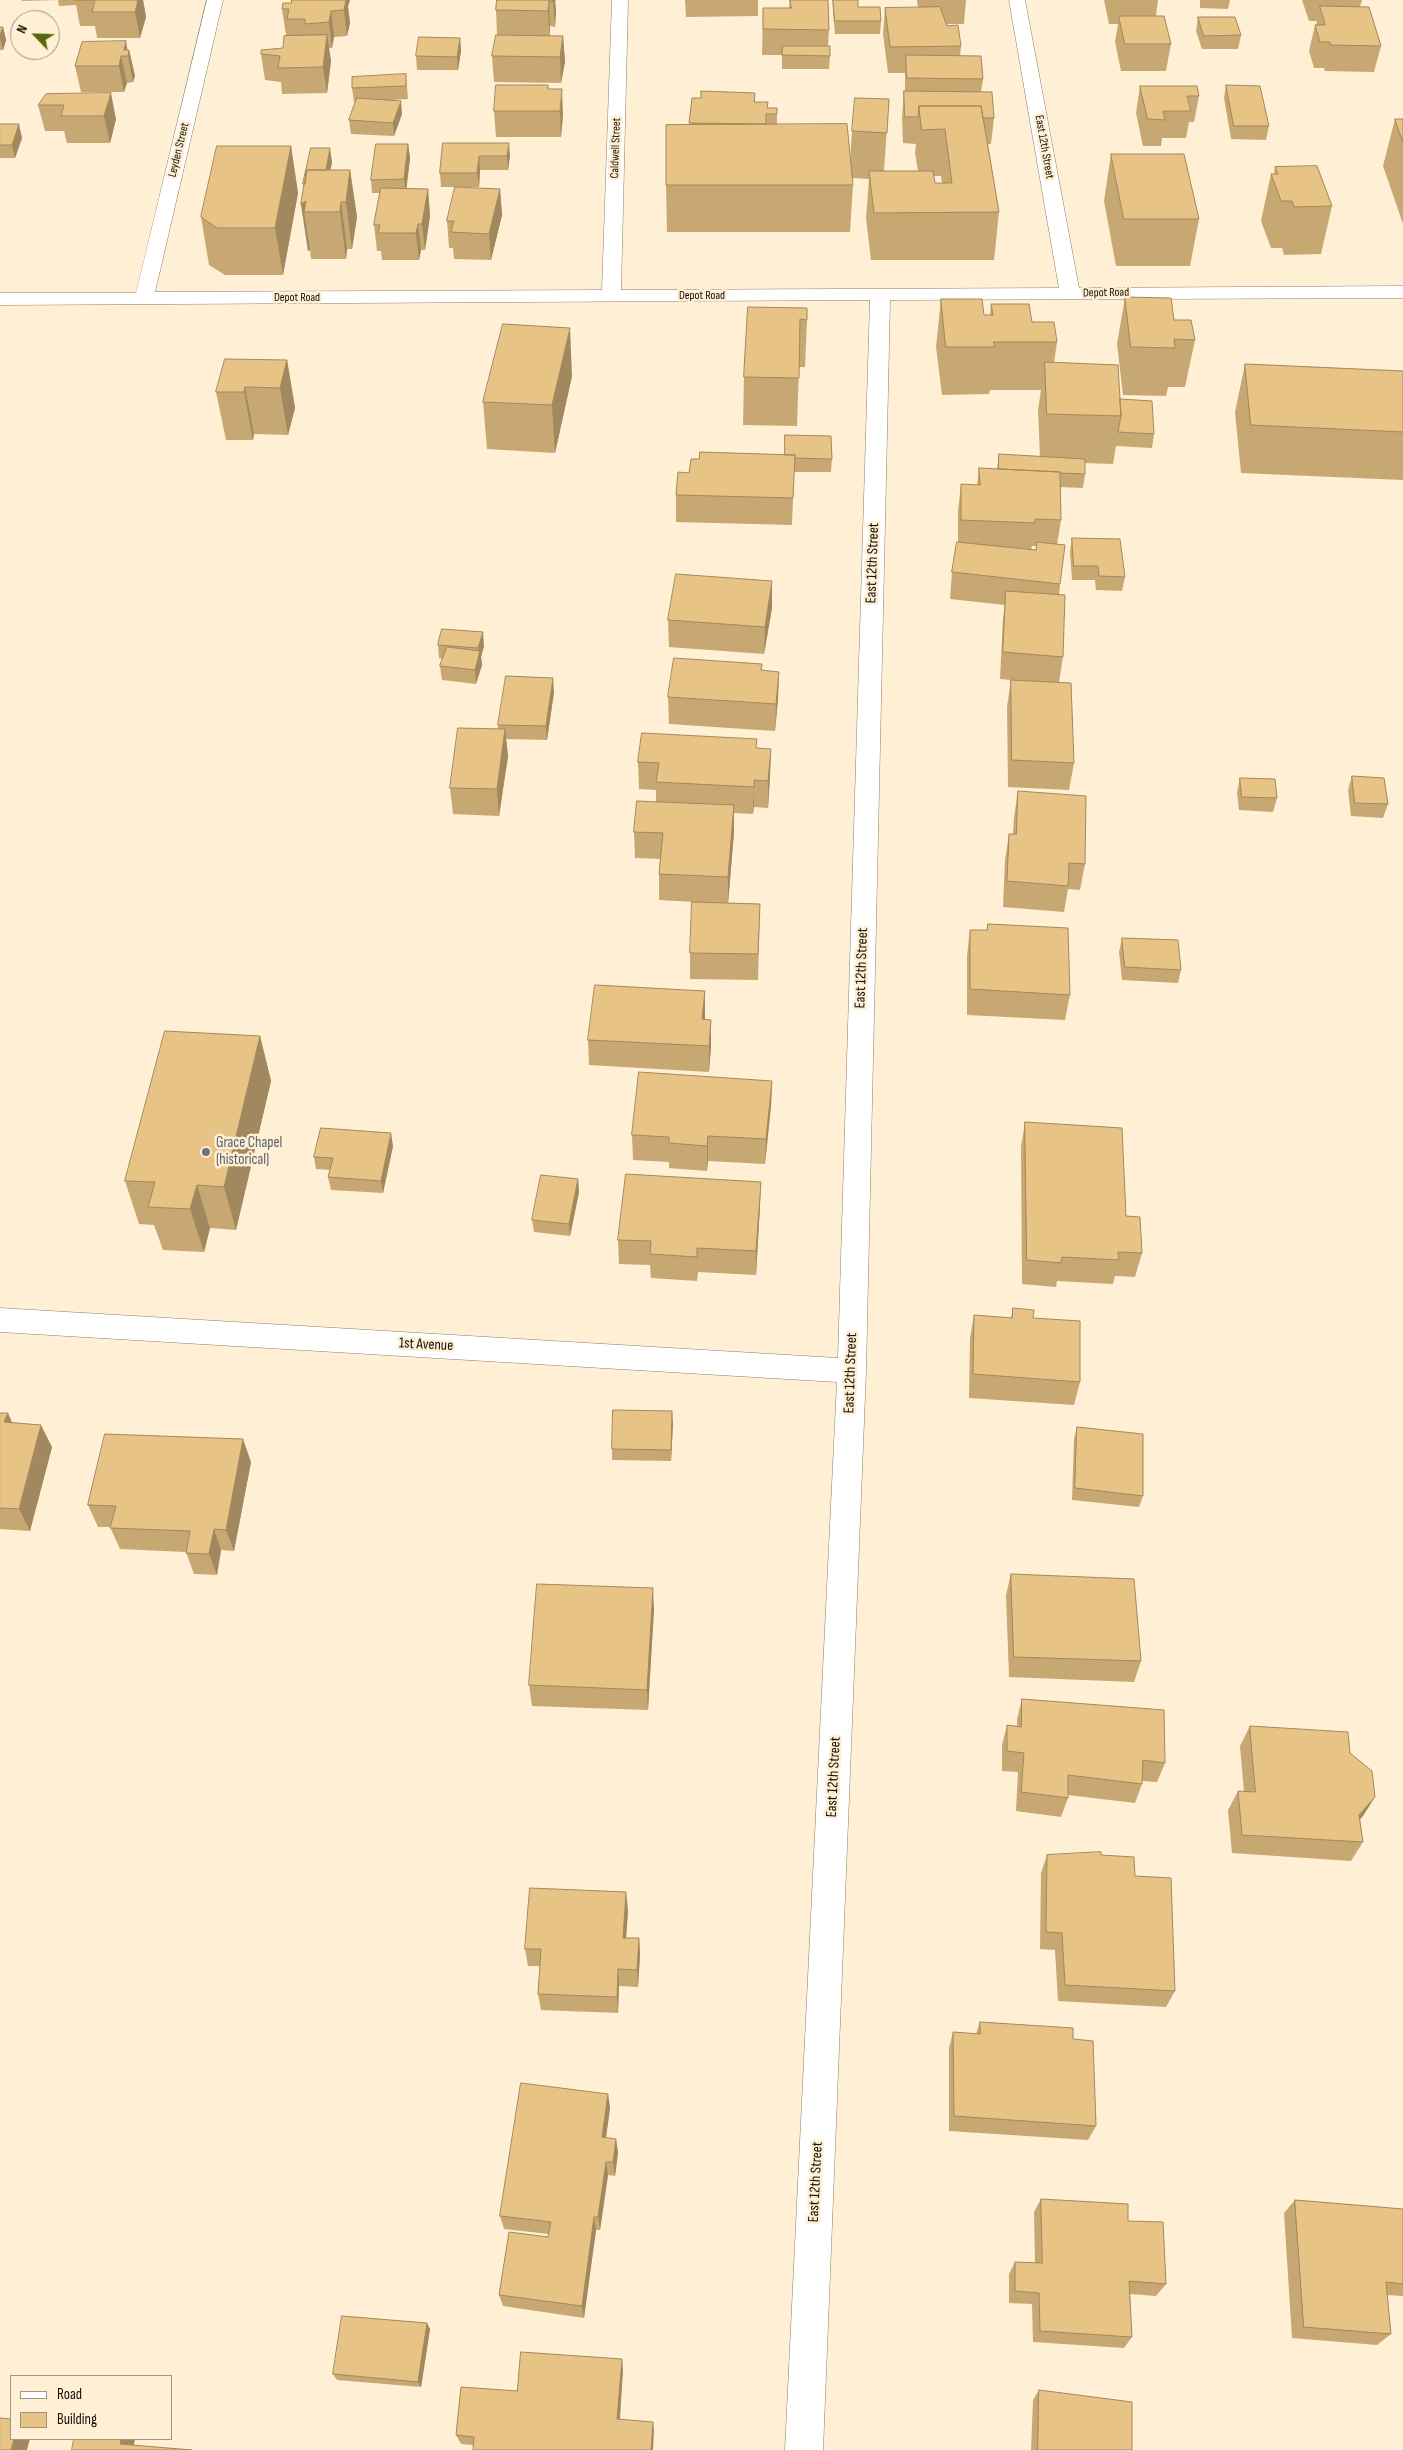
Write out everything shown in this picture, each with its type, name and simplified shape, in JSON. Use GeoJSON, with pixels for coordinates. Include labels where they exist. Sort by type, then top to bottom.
{"type":"FeatureCollection","features":[{"type":"Feature","properties":{"kind":"street","name":"Leyden Street"},"geometry":{"type":"LineString","coordinates":[[144,299],[215,0]]}},
{"type":"Feature","properties":{"kind":"street","name":"Caldwell Street"},"geometry":{"type":"LineString","coordinates":[[611,296],[620,0]]}},
{"type":"Feature","properties":{"kind":"street","name":"East 12th Street"},"geometry":{"type":"LineString","coordinates":[[1017,0],[1070,294]]}},
{"type":"Feature","properties":{"kind":"street","name":"Depot Road"},"geometry":{"type":"LineString","coordinates":[[0,300],[1403,292]]}},
{"type":"Feature","properties":{"kind":"street","name":"East 12th Street"},"geometry":{"type":"LineString","coordinates":[[804,2450],[852,1371],[880,295]]}},
{"type":"Feature","properties":{"kind":"street","name":"1st Avenue"},"geometry":{"type":"LineString","coordinates":[[0,1320],[852,1371]]}},
{"type":"Feature","properties":{"kind":"building"},"geometry":{"type":"Polygon","coordinates":[[[95,0],[138,0],[135,12],[92,12],[95,0]]]}},
{"type":"Feature","properties":{"kind":"building"},"geometry":{"type":"Polygon","coordinates":[[[292,0],[346,0],[344,10],[331,11],[329,22],[305,24],[305,19],[287,19],[289,9],[282,9],[283,3],[291,3],[292,0]]]}},
{"type":"Feature","properties":{"kind":"building"},"geometry":{"type":"Polygon","coordinates":[[[497,0],[553,1],[549,1],[548,11],[496,10],[497,0]]]}},
{"type":"Feature","properties":{"kind":"building"},"geometry":{"type":"Polygon","coordinates":[[[790,0],[828,0],[829,30],[763,29],[763,8],[791,8],[790,0]]]}},
{"type":"Feature","properties":{"kind":"building"},"geometry":{"type":"Polygon","coordinates":[[[833,0],[858,0],[858,7],[880,7],[881,21],[835,21],[833,0]]]}},
{"type":"Feature","properties":{"kind":"building"},"geometry":{"type":"Polygon","coordinates":[[[1320,6],[1369,7],[1381,46],[1331,45],[1330,42],[1320,42],[1315,25],[1325,25],[1320,6]]]}},
{"type":"Feature","properties":{"kind":"building"},"geometry":{"type":"Polygon","coordinates":[[[940,7],[947,26],[958,25],[961,46],[890,47],[885,8],[940,7]]]}},
{"type":"Feature","properties":{"kind":"building"},"geometry":{"type":"Polygon","coordinates":[[[1119,16],[1164,16],[1171,44],[1125,44],[1119,16]]]}},
{"type":"Feature","properties":{"kind":"building"},"geometry":{"type":"Polygon","coordinates":[[[1198,17],[1235,17],[1241,35],[1204,36],[1198,17]]]}},
{"type":"Feature","properties":{"kind":"building"},"geometry":{"type":"Polygon","coordinates":[[[327,35],[323,67],[278,68],[280,56],[261,54],[261,50],[283,48],[284,36],[327,35]]]}},
{"type":"Feature","properties":{"kind":"building"},"geometry":{"type":"Polygon","coordinates":[[[496,35],[563,36],[560,57],[492,56],[496,35]]]}},
{"type":"Feature","properties":{"kind":"building"},"geometry":{"type":"Polygon","coordinates":[[[419,37],[460,38],[457,57],[416,56],[419,37]]]}},
{"type":"Feature","properties":{"kind":"building"},"geometry":{"type":"Polygon","coordinates":[[[126,41],[124,50],[129,50],[128,56],[121,56],[119,66],[75,66],[82,42],[126,41]]]}},
{"type":"Feature","properties":{"kind":"building"},"geometry":{"type":"Polygon","coordinates":[[[783,46],[830,46],[830,56],[782,55],[783,46]]]}},
{"type":"Feature","properties":{"kind":"building"},"geometry":{"type":"Polygon","coordinates":[[[906,55],[981,56],[983,79],[907,78],[906,55]]]}},
{"type":"Feature","properties":{"kind":"building"},"geometry":{"type":"Polygon","coordinates":[[[406,74],[406,86],[352,88],[352,77],[406,74]]]}},
{"type":"Feature","properties":{"kind":"building"},"geometry":{"type":"Polygon","coordinates":[[[496,85],[548,85],[548,89],[562,89],[560,111],[494,111],[496,85]]]}},
{"type":"Feature","properties":{"kind":"building"},"geometry":{"type":"Polygon","coordinates":[[[1226,85],[1260,86],[1269,126],[1234,126],[1226,85]]]}},
{"type":"Feature","properties":{"kind":"building"},"geometry":{"type":"Polygon","coordinates":[[[1140,86],[1197,86],[1199,96],[1187,96],[1191,111],[1163,111],[1165,120],[1148,119],[1140,86]]]}},
{"type":"Feature","properties":{"kind":"building"},"geometry":{"type":"Polygon","coordinates":[[[701,91],[755,93],[754,102],[768,102],[767,108],[777,108],[777,114],[766,114],[766,124],[689,123],[692,98],[701,98],[701,91]]]}},
{"type":"Feature","properties":{"kind":"building"},"geometry":{"type":"Polygon","coordinates":[[[904,91],[992,92],[994,118],[983,118],[981,106],[919,106],[918,117],[905,117],[904,91]]]}},
{"type":"Feature","properties":{"kind":"building"},"geometry":{"type":"Polygon","coordinates":[[[111,93],[104,116],[61,116],[64,105],[38,105],[46,94],[111,93]]]}},
{"type":"Feature","properties":{"kind":"building"},"geometry":{"type":"Polygon","coordinates":[[[357,98],[401,101],[393,123],[349,120],[357,98]]]}},
{"type":"Feature","properties":{"kind":"building"},"geometry":{"type":"Polygon","coordinates":[[[855,98],[889,99],[887,133],[852,131],[855,98]]]}},
{"type":"Feature","properties":{"kind":"building"},"geometry":{"type":"Polygon","coordinates":[[[919,106],[981,106],[999,212],[874,213],[869,171],[933,171],[935,183],[952,183],[945,129],[922,130],[919,106]]]}},
{"type":"Feature","properties":{"kind":"building"},"geometry":{"type":"Polygon","coordinates":[[[1395,119],[1403,119],[1403,142],[1395,119]]]}},
{"type":"Feature","properties":{"kind":"building"},"geometry":{"type":"Polygon","coordinates":[[[0,124],[19,124],[12,145],[0,145],[0,124]]]}},
{"type":"Feature","properties":{"kind":"building"},"geometry":{"type":"Polygon","coordinates":[[[847,124],[853,185],[666,185],[666,125],[847,124]]]}},
{"type":"Feature","properties":{"kind":"building"},"geometry":{"type":"Polygon","coordinates":[[[443,143],[509,143],[507,156],[479,156],[477,173],[440,173],[443,143]]]}},
{"type":"Feature","properties":{"kind":"building"},"geometry":{"type":"Polygon","coordinates":[[[376,144],[408,144],[404,179],[371,180],[376,144]]]}},
{"type":"Feature","properties":{"kind":"building"},"geometry":{"type":"Polygon","coordinates":[[[217,146],[291,146],[275,228],[217,228],[201,217],[217,146]]]}},
{"type":"Feature","properties":{"kind":"building"},"geometry":{"type":"Polygon","coordinates":[[[311,148],[330,148],[326,170],[307,170],[305,184],[303,184],[311,148]]]}},
{"type":"Feature","properties":{"kind":"building"},"geometry":{"type":"Polygon","coordinates":[[[1111,154],[1184,154],[1199,219],[1124,219],[1111,154]]]}},
{"type":"Feature","properties":{"kind":"building"},"geometry":{"type":"Polygon","coordinates":[[[1317,166],[1332,206],[1294,207],[1292,201],[1281,201],[1271,174],[1278,174],[1275,167],[1317,166]]]}},
{"type":"Feature","properties":{"kind":"building"},"geometry":{"type":"Polygon","coordinates":[[[307,170],[350,170],[346,202],[341,202],[340,212],[304,212],[306,201],[301,204],[307,170]]]}},
{"type":"Feature","properties":{"kind":"building"},"geometry":{"type":"Polygon","coordinates":[[[455,187],[500,189],[489,234],[451,232],[454,221],[447,221],[455,187]]]}},
{"type":"Feature","properties":{"kind":"building"},"geometry":{"type":"Polygon","coordinates":[[[381,188],[428,189],[422,224],[418,224],[416,233],[378,233],[380,225],[374,225],[381,188]]]}},
{"type":"Feature","properties":{"kind":"building"},"geometry":{"type":"Polygon","coordinates":[[[1125,297],[1171,298],[1174,320],[1191,320],[1195,340],[1174,339],[1175,348],[1131,347],[1125,297]]]}},
{"type":"Feature","properties":{"kind":"building"},"geometry":{"type":"Polygon","coordinates":[[[941,299],[982,299],[984,315],[993,315],[991,304],[1029,304],[1032,322],[1054,322],[1057,342],[993,342],[995,347],[946,347],[941,299]]]}},
{"type":"Feature","properties":{"kind":"building"},"geometry":{"type":"Polygon","coordinates":[[[748,307],[807,308],[807,320],[800,319],[799,378],[744,377],[748,307]]]}},
{"type":"Feature","properties":{"kind":"building"},"geometry":{"type":"Polygon","coordinates":[[[503,324],[570,328],[552,405],[483,402],[503,324]]]}},
{"type":"Feature","properties":{"kind":"building"},"geometry":{"type":"Polygon","coordinates":[[[225,359],[287,360],[280,388],[245,387],[244,392],[216,392],[225,359]]]}},
{"type":"Feature","properties":{"kind":"building"},"geometry":{"type":"Polygon","coordinates":[[[1045,362],[1118,365],[1121,416],[1047,414],[1045,362]]]}},
{"type":"Feature","properties":{"kind":"building"},"geometry":{"type":"Polygon","coordinates":[[[1245,364],[1403,371],[1403,432],[1251,425],[1245,364]]]}},
{"type":"Feature","properties":{"kind":"building"},"geometry":{"type":"Polygon","coordinates":[[[1120,399],[1152,401],[1154,434],[1118,432],[1121,416],[1120,399]]]}},
{"type":"Feature","properties":{"kind":"building"},"geometry":{"type":"Polygon","coordinates":[[[785,435],[831,436],[832,459],[795,458],[795,455],[785,455],[785,435]]]}},
{"type":"Feature","properties":{"kind":"building"},"geometry":{"type":"Polygon","coordinates":[[[700,452],[795,455],[793,498],[676,495],[678,472],[689,473],[691,459],[699,459],[700,452]]]}},
{"type":"Feature","properties":{"kind":"building"},"geometry":{"type":"Polygon","coordinates":[[[999,454],[1085,459],[1085,474],[999,469],[999,454]]]}},
{"type":"Feature","properties":{"kind":"building"},"geometry":{"type":"Polygon","coordinates":[[[979,468],[1060,472],[1061,520],[1035,519],[1035,523],[961,520],[961,484],[980,485],[979,468]]]}},
{"type":"Feature","properties":{"kind":"building"},"geometry":{"type":"Polygon","coordinates":[[[1072,538],[1120,539],[1125,577],[1099,576],[1098,566],[1074,566],[1072,538]]]}},
{"type":"Feature","properties":{"kind":"building"},"geometry":{"type":"Polygon","coordinates":[[[957,542],[1036,550],[1037,542],[1065,545],[1060,584],[952,572],[957,542]]]}},
{"type":"Feature","properties":{"kind":"building"},"geometry":{"type":"Polygon","coordinates":[[[676,574],[772,581],[765,627],[668,620],[676,574]]]}},
{"type":"Feature","properties":{"kind":"building"},"geometry":{"type":"Polygon","coordinates":[[[1006,591],[1065,595],[1063,657],[1003,652],[1006,591]]]}},
{"type":"Feature","properties":{"kind":"building"},"geometry":{"type":"Polygon","coordinates":[[[442,629],[483,632],[478,648],[438,645],[442,629]]]}},
{"type":"Feature","properties":{"kind":"building"},"geometry":{"type":"Polygon","coordinates":[[[447,647],[480,651],[475,670],[440,666],[447,647]]]}},
{"type":"Feature","properties":{"kind":"building"},"geometry":{"type":"Polygon","coordinates":[[[674,658],[762,664],[761,670],[779,672],[776,704],[668,697],[674,658]]]}},
{"type":"Feature","properties":{"kind":"building"},"geometry":{"type":"Polygon","coordinates":[[[506,676],[553,678],[546,726],[498,725],[506,676]]]}},
{"type":"Feature","properties":{"kind":"building"},"geometry":{"type":"Polygon","coordinates":[[[1011,680],[1071,683],[1074,763],[1012,760],[1011,680]]]}},
{"type":"Feature","properties":{"kind":"building"},"geometry":{"type":"Polygon","coordinates":[[[458,728],[505,729],[497,789],[450,788],[458,728]]]}},
{"type":"Feature","properties":{"kind":"building"},"geometry":{"type":"Polygon","coordinates":[[[642,733],[757,739],[756,748],[771,749],[768,781],[754,780],[754,787],[656,782],[659,763],[638,762],[642,733]]]}},
{"type":"Feature","properties":{"kind":"building"},"geometry":{"type":"Polygon","coordinates":[[[1352,776],[1384,778],[1388,804],[1355,803],[1352,776]]]}},
{"type":"Feature","properties":{"kind":"building"},"geometry":{"type":"Polygon","coordinates":[[[1240,778],[1275,779],[1277,798],[1242,797],[1240,778]]]}},
{"type":"Feature","properties":{"kind":"building"},"geometry":{"type":"Polygon","coordinates":[[[1018,791],[1086,796],[1085,864],[1069,863],[1068,886],[1007,881],[1009,834],[1016,834],[1018,791]]]}},
{"type":"Feature","properties":{"kind":"building"},"geometry":{"type":"Polygon","coordinates":[[[637,801],[734,805],[728,877],[659,874],[663,833],[634,832],[637,801]]]}},
{"type":"Feature","properties":{"kind":"building"},"geometry":{"type":"Polygon","coordinates":[[[692,902],[760,904],[758,954],[690,953],[692,902]]]}},
{"type":"Feature","properties":{"kind":"building"},"geometry":{"type":"Polygon","coordinates":[[[988,924],[1068,928],[1070,995],[970,989],[970,930],[987,930],[988,924]]]}},
{"type":"Feature","properties":{"kind":"building"},"geometry":{"type":"Polygon","coordinates":[[[1122,938],[1178,940],[1181,970],[1125,967],[1122,938]]]}},
{"type":"Feature","properties":{"kind":"building"},"geometry":{"type":"Polygon","coordinates":[[[595,985],[705,991],[702,1019],[711,1020],[709,1046],[588,1040],[595,985]]]}},
{"type":"Feature","properties":{"kind":"building"},"geometry":{"type":"Polygon","coordinates":[[[165,1031],[260,1036],[224,1187],[197,1185],[190,1209],[148,1207],[155,1182],[125,1181],[165,1031]]]}},
{"type":"Feature","properties":{"kind":"building"},"geometry":{"type":"Polygon","coordinates":[[[639,1072],[772,1081],[766,1139],[708,1136],[707,1146],[669,1143],[669,1137],[632,1135],[639,1072]]]}},
{"type":"Feature","properties":{"kind":"building"},"geometry":{"type":"Polygon","coordinates":[[[1025,1122],[1122,1128],[1126,1216],[1140,1217],[1142,1253],[1118,1252],[1119,1260],[1062,1257],[1061,1263],[1027,1260],[1025,1122]]]}},
{"type":"Feature","properties":{"kind":"building"},"geometry":{"type":"Polygon","coordinates":[[[321,1128],[391,1133],[381,1181],[328,1177],[333,1158],[314,1157],[321,1128]]]}},
{"type":"Feature","properties":{"kind":"building"},"geometry":{"type":"Polygon","coordinates":[[[626,1174],[761,1182],[756,1251],[697,1248],[697,1257],[650,1254],[651,1241],[618,1240],[626,1174]]]}},
{"type":"Feature","properties":{"kind":"building"},"geometry":{"type":"Polygon","coordinates":[[[541,1175],[578,1179],[569,1224],[532,1220],[541,1175]]]}},
{"type":"Feature","properties":{"kind":"building"},"geometry":{"type":"Polygon","coordinates":[[[1013,1308],[1034,1310],[1033,1318],[1080,1321],[1080,1382],[973,1374],[974,1315],[1012,1318],[1013,1308]]]}},
{"type":"Feature","properties":{"kind":"building"},"geometry":{"type":"Polygon","coordinates":[[[613,1410],[672,1411],[671,1450],[612,1449],[613,1410]]]}},
{"type":"Feature","properties":{"kind":"building"},"geometry":{"type":"Polygon","coordinates":[[[0,1413],[8,1413],[4,1422],[41,1425],[19,1509],[0,1508],[0,1413]]]}},
{"type":"Feature","properties":{"kind":"building"},"geometry":{"type":"Polygon","coordinates":[[[1077,1427],[1143,1434],[1143,1496],[1075,1488],[1077,1427]]]}},
{"type":"Feature","properties":{"kind":"building"},"geometry":{"type":"Polygon","coordinates":[[[105,1434],[243,1439],[226,1530],[214,1529],[209,1554],[186,1553],[190,1531],[110,1528],[116,1506],[88,1505],[105,1434]]]}},
{"type":"Feature","properties":{"kind":"building"},"geometry":{"type":"Polygon","coordinates":[[[1011,1574],[1134,1579],[1141,1661],[1014,1657],[1011,1574]]]}},
{"type":"Feature","properties":{"kind":"building"},"geometry":{"type":"Polygon","coordinates":[[[537,1584],[653,1588],[647,1690],[529,1685],[537,1584]]]}},
{"type":"Feature","properties":{"kind":"building"},"geometry":{"type":"Polygon","coordinates":[[[1022,1699],[1164,1710],[1165,1763],[1143,1760],[1142,1784],[1068,1775],[1068,1798],[1021,1792],[1024,1753],[1007,1751],[1007,1725],[1021,1727],[1022,1699]]]}},
{"type":"Feature","properties":{"kind":"building"},"geometry":{"type":"Polygon","coordinates":[[[1250,1726],[1348,1732],[1350,1753],[1372,1771],[1375,1797],[1359,1815],[1363,1842],[1242,1835],[1238,1791],[1255,1792],[1250,1726]]]}},
{"type":"Feature","properties":{"kind":"building"},"geometry":{"type":"Polygon","coordinates":[[[1101,1852],[1101,1855],[1134,1857],[1135,1876],[1171,1878],[1175,1991],[1065,1985],[1062,1933],[1046,1932],[1047,1855],[1101,1852]]]}},
{"type":"Feature","properties":{"kind":"building"},"geometry":{"type":"Polygon","coordinates":[[[530,1888],[626,1892],[623,1938],[639,1938],[637,1970],[618,1969],[617,1997],[538,1994],[541,1949],[525,1949],[530,1888]]]}},
{"type":"Feature","properties":{"kind":"building"},"geometry":{"type":"Polygon","coordinates":[[[980,2022],[1073,2028],[1073,2039],[1093,2041],[1096,2126],[954,2116],[953,2032],[980,2034],[980,2022]]]}},
{"type":"Feature","properties":{"kind":"building"},"geometry":{"type":"Polygon","coordinates":[[[521,2083],[608,2094],[602,2137],[616,2139],[613,2162],[606,2162],[598,2217],[594,2217],[582,2306],[499,2295],[509,2232],[548,2237],[551,2222],[500,2216],[521,2083]]]}},
{"type":"Feature","properties":{"kind":"building"},"geometry":{"type":"Polygon","coordinates":[[[1041,2199],[1128,2204],[1128,2221],[1163,2222],[1166,2284],[1129,2281],[1132,2337],[1040,2331],[1039,2293],[1015,2291],[1015,2262],[1042,2263],[1041,2199]]]}},
{"type":"Feature","properties":{"kind":"building"},"geometry":{"type":"Polygon","coordinates":[[[1295,2200],[1403,2209],[1403,2284],[1386,2282],[1391,2334],[1304,2327],[1295,2200]]]}},
{"type":"Feature","properties":{"kind":"building"},"geometry":{"type":"Polygon","coordinates":[[[342,2316],[427,2323],[418,2382],[333,2374],[342,2316]]]}},
{"type":"Feature","properties":{"kind":"building"},"geometry":{"type":"Polygon","coordinates":[[[521,2352],[622,2359],[617,2419],[653,2422],[651,2450],[473,2450],[474,2437],[456,2435],[461,2387],[517,2391],[521,2352]]]}},
{"type":"Feature","properties":{"kind":"building"},"geometry":{"type":"Polygon","coordinates":[[[1039,2390],[1132,2402],[1132,2450],[1038,2450],[1039,2390]]]}},
{"type":"Feature","properties":{"kind":"building"},"geometry":{"type":"Polygon","coordinates":[[[0,2418],[10,2419],[10,2440],[14,2440],[11,2450],[0,2450],[0,2418]]]}},
{"type":"Feature","properties":{"kind":"building"},"geometry":{"type":"Polygon","coordinates":[[[74,2440],[121,2440],[120,2444],[192,2450],[72,2450],[74,2440]]]}},
{"type":"Feature","properties":{"kind":"place","name":"Grace Chapel (historical)"},"geometry":{"type":"Point","coordinates":[206,1152]}}]}
